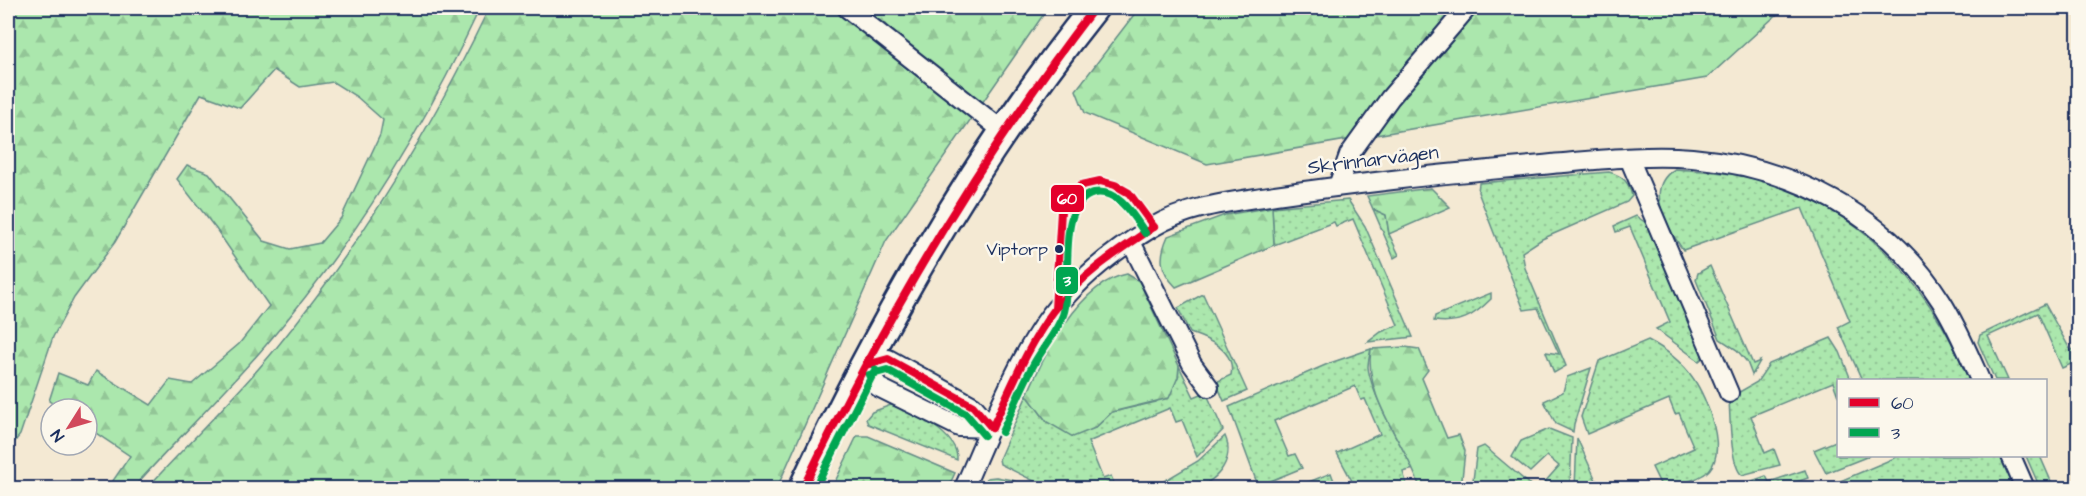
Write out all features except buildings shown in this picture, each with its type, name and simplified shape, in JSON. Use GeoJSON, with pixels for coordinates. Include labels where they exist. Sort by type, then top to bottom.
{"type":"FeatureCollection","features":[{"type":"Feature","properties":{"kind":"main road"},"geometry":{"type":"LineString","coordinates":[[803,489],[924,255],[1003,131],[1094,8]]}},
{"type":"Feature","properties":{"kind":"street"},"geometry":{"type":"LineString","coordinates":[[847,8],[1003,131]]}},
{"type":"Feature","properties":{"kind":"street"},"geometry":{"type":"LineString","coordinates":[[1338,186],[1349,155],[1369,126],[1467,8]]}},
{"type":"Feature","properties":{"kind":"street"},"geometry":{"type":"LineString","coordinates":[[1629,158],[1729,393]]}},
{"type":"Feature","properties":{"kind":"street","name":"Skrinnarvägen"},"geometry":{"type":"LineString","coordinates":[[964,489],[1025,358],[1055,309],[1093,271],[1131,242],[1174,216],[1205,206],[1338,186],[1629,158],[1690,158],[1743,165],[1787,178],[1831,197],[1866,219],[1895,244],[1922,274],[1958,331],[1979,379]]}},
{"type":"Feature","properties":{"kind":"street"},"geometry":{"type":"LineString","coordinates":[[1131,242],[1192,364],[1209,387]]}},
{"type":"Feature","properties":{"kind":"street"},"geometry":{"type":"LineString","coordinates":[[888,358],[973,406],[992,428],[959,427],[878,387],[866,365],[888,358]]}},
{"type":"Feature","properties":{"kind":"street"},"geometry":{"type":"LineString","coordinates":[[2011,457],[2025,489]]}},
{"type":"Feature","properties":{"kind":"green space"},"geometry":{"type":"Polygon","coordinates":[[[8,8],[480,8],[435,97],[385,184],[298,306],[250,364],[133,488],[108,488],[130,456],[99,435],[99,397],[50,397],[58,373],[88,385],[96,371],[151,405],[170,380],[192,384],[239,344],[269,306],[216,229],[177,179],[187,165],[209,173],[264,241],[290,249],[320,243],[341,218],[380,135],[383,120],[357,97],[333,82],[300,87],[274,70],[240,108],[201,94],[115,242],[74,298],[53,337],[20,435],[8,450],[8,8]]]}},
{"type":"Feature","properties":{"kind":"green space"},"geometry":{"type":"Polygon","coordinates":[[[489,8],[1048,8],[886,241],[777,488],[147,488],[277,347],[338,267],[419,141],[489,8]]]}},
{"type":"Feature","properties":{"kind":"green space"},"geometry":{"type":"Polygon","coordinates":[[[1139,8],[1784,8],[1707,78],[1207,164],[1085,113],[1076,90],[1139,8]]]}},
{"type":"Feature","properties":{"kind":"green space"},"geometry":{"type":"Polygon","coordinates":[[[1675,169],[1743,176],[1783,187],[1819,204],[1852,224],[1882,249],[1932,308],[1969,379],[1862,379],[1838,327],[1850,321],[1802,208],[1683,250],[1670,230],[1661,208],[1660,186],[1675,169]]]}},
{"type":"Feature","properties":{"kind":"green space"},"geometry":{"type":"Polygon","coordinates":[[[1609,172],[1618,175],[1627,183],[1632,196],[1627,202],[1542,239],[1522,252],[1525,268],[1566,366],[1554,373],[1546,352],[1559,354],[1538,308],[1524,310],[1478,192],[1479,183],[1609,172]]]}},
{"type":"Feature","properties":{"kind":"green space"},"geometry":{"type":"Polygon","coordinates":[[[1431,188],[1450,207],[1389,234],[1386,215],[1373,209],[1367,196],[1431,188]]]}},
{"type":"Feature","properties":{"kind":"green space"},"geometry":{"type":"Polygon","coordinates":[[[1348,200],[1365,226],[1413,337],[1368,342],[1381,332],[1398,325],[1353,219],[1336,226],[1334,222],[1274,245],[1272,207],[1348,200]]]}},
{"type":"Feature","properties":{"kind":"green space"},"geometry":{"type":"Polygon","coordinates":[[[1272,207],[1274,245],[1176,287],[1170,281],[1162,263],[1163,250],[1168,236],[1225,215],[1272,207]]]}},
{"type":"Feature","properties":{"kind":"green space"},"geometry":{"type":"Polygon","coordinates":[[[1373,209],[1386,215],[1389,234],[1399,255],[1394,258],[1373,209]]]}},
{"type":"Feature","properties":{"kind":"green space"},"geometry":{"type":"Polygon","coordinates":[[[1636,216],[1646,223],[1704,357],[1699,361],[1656,329],[1670,322],[1630,227],[1616,232],[1614,226],[1636,216]]]}},
{"type":"Feature","properties":{"kind":"green space"},"geometry":{"type":"Polygon","coordinates":[[[1710,266],[1753,364],[1760,361],[1752,375],[1747,362],[1737,350],[1720,339],[1696,280],[1698,273],[1710,266]]]}},
{"type":"Feature","properties":{"kind":"green space"},"geometry":{"type":"Polygon","coordinates":[[[1127,274],[1139,281],[1179,366],[1178,377],[1169,398],[1112,412],[1095,428],[1073,437],[1047,422],[1027,395],[1043,360],[1079,305],[1110,280],[1127,274]]]}},
{"type":"Feature","properties":{"kind":"green space"},"geometry":{"type":"Polygon","coordinates":[[[1491,293],[1491,299],[1466,318],[1443,322],[1434,321],[1435,316],[1491,293]]]}},
{"type":"Feature","properties":{"kind":"green space"},"geometry":{"type":"Polygon","coordinates":[[[1203,294],[1247,391],[1224,401],[1216,382],[1231,375],[1229,359],[1225,352],[1212,342],[1190,333],[1178,308],[1203,294]]]}},
{"type":"Feature","properties":{"kind":"green space"},"geometry":{"type":"Polygon","coordinates":[[[2045,304],[2071,351],[2078,345],[2078,361],[2062,368],[2038,313],[1988,336],[2008,379],[1995,379],[1978,342],[1980,335],[2045,304]]]}},
{"type":"Feature","properties":{"kind":"green space"},"geometry":{"type":"Polygon","coordinates":[[[1831,338],[1840,352],[1851,379],[1837,379],[1837,393],[1833,382],[1751,416],[1765,453],[1774,449],[1780,465],[1742,475],[1738,470],[1733,451],[1729,398],[1757,382],[1769,364],[1831,338]]]}},
{"type":"Feature","properties":{"kind":"green space"},"geometry":{"type":"Polygon","coordinates":[[[1648,340],[1673,356],[1693,378],[1710,412],[1716,440],[1713,464],[1706,473],[1668,488],[1662,488],[1652,467],[1694,448],[1679,413],[1675,414],[1669,399],[1587,434],[1581,417],[1599,361],[1648,340]]]}},
{"type":"Feature","properties":{"kind":"green space"},"geometry":{"type":"Polygon","coordinates":[[[1405,347],[1419,349],[1428,370],[1422,378],[1447,438],[1459,435],[1465,451],[1461,488],[1420,488],[1414,471],[1379,403],[1370,367],[1371,349],[1405,347]]]}},
{"type":"Feature","properties":{"kind":"green space"},"geometry":{"type":"Polygon","coordinates":[[[1371,349],[1368,367],[1374,391],[1414,469],[1403,472],[1407,485],[1405,488],[1390,488],[1352,481],[1337,453],[1380,434],[1365,399],[1361,400],[1355,386],[1274,421],[1289,456],[1295,454],[1302,468],[1263,484],[1257,483],[1229,407],[1330,363],[1371,349]]]}},
{"type":"Feature","properties":{"kind":"green space"},"geometry":{"type":"Polygon","coordinates":[[[1179,366],[1194,397],[1206,392],[1223,430],[1197,457],[1182,420],[1176,422],[1170,408],[1088,442],[1103,479],[1111,476],[1116,488],[1048,488],[1000,464],[999,459],[1027,395],[1047,422],[1095,428],[1112,412],[1156,402],[1178,377],[1179,366]]]}},
{"type":"Feature","properties":{"kind":"green space"},"geometry":{"type":"Polygon","coordinates":[[[1591,368],[1573,432],[1556,424],[1544,401],[1563,392],[1567,377],[1591,368]]]}},
{"type":"Feature","properties":{"kind":"green space"},"geometry":{"type":"Polygon","coordinates":[[[891,405],[922,418],[943,433],[956,450],[957,460],[868,424],[866,419],[872,412],[891,405]]]}},
{"type":"Feature","properties":{"kind":"green space"},"geometry":{"type":"Polygon","coordinates":[[[1549,429],[1572,438],[1570,488],[1549,488],[1543,484],[1559,466],[1547,456],[1530,472],[1512,457],[1521,441],[1549,429]]]}},
{"type":"Feature","properties":{"kind":"green space"},"geometry":{"type":"Polygon","coordinates":[[[857,436],[868,436],[955,473],[948,488],[832,488],[857,436]]]}},
{"type":"Feature","properties":{"kind":"green space"},"geometry":{"type":"Polygon","coordinates":[[[1225,436],[1228,454],[1215,477],[1199,486],[1183,489],[1161,488],[1159,484],[1198,461],[1225,436]]]}},
{"type":"Feature","properties":{"kind":"green space"},"geometry":{"type":"Polygon","coordinates":[[[1577,438],[1599,487],[1575,488],[1577,438]]]}},
{"type":"Feature","properties":{"kind":"green space"},"geometry":{"type":"Polygon","coordinates":[[[1837,440],[1837,457],[1866,457],[1826,473],[1814,450],[1837,440]]]}},
{"type":"Feature","properties":{"kind":"green space"},"geometry":{"type":"Polygon","coordinates":[[[1484,446],[1534,488],[1472,488],[1477,449],[1484,446]]]}},
{"type":"Feature","properties":{"kind":"green space"},"geometry":{"type":"Polygon","coordinates":[[[1897,457],[2001,457],[2015,488],[1824,488],[1897,457]]]}},
{"type":"Feature","properties":{"kind":"green space"},"geometry":{"type":"Polygon","coordinates":[[[2026,457],[2040,457],[2054,488],[2040,488],[2026,457]]]}},
{"type":"Feature","properties":{"kind":"green space"},"geometry":{"type":"Polygon","coordinates":[[[1805,470],[1808,478],[1781,486],[1761,487],[1754,485],[1752,481],[1766,476],[1769,482],[1805,470]]]}},
{"type":"Feature","properties":{"kind":"green space"},"geometry":{"type":"Polygon","coordinates":[[[1331,473],[1334,481],[1333,488],[1294,488],[1331,473]]]}},
{"type":"Feature","properties":{"kind":"green space"},"geometry":{"type":"Polygon","coordinates":[[[987,478],[1012,480],[1030,488],[982,488],[987,478]]]}},
{"type":"Feature","properties":{"kind":"green space"},"geometry":{"type":"Polygon","coordinates":[[[1291,481],[1294,488],[1274,488],[1291,481]]]}},
{"type":"Feature","properties":{"kind":"transit line","name":"60"},"geometry":{"type":"LineString","coordinates":[[803,488],[867,362],[936,240],[1012,122],[1094,8]]}},
{"type":"Feature","properties":{"kind":"transit line","name":"60"},"geometry":{"type":"LineString","coordinates":[[1055,309],[1061,211],[1069,195],[1082,185],[1100,181],[1115,185],[1129,193],[1154,227]]}},
{"type":"Feature","properties":{"kind":"transit line","name":"3"},"geometry":{"type":"LineString","coordinates":[[1002,432],[1030,371],[1063,315],[1066,301],[1070,228],[1074,212],[1082,200],[1094,193],[1111,195],[1124,205],[1145,233]]}},
{"type":"Feature","properties":{"kind":"transit line","name":"60"},"geometry":{"type":"LineString","coordinates":[[992,428],[1028,352],[1055,309],[1088,274],[1154,227]]}},
{"type":"Feature","properties":{"kind":"transit line","name":"60"},"geometry":{"type":"LineString","coordinates":[[866,365],[888,359],[973,406],[992,428]]}},
{"type":"Feature","properties":{"kind":"transit line","name":"3"},"geometry":{"type":"LineString","coordinates":[[815,488],[875,370]]}},
{"type":"Feature","properties":{"kind":"transit line","name":"3"},"geometry":{"type":"LineString","coordinates":[[869,375],[887,370],[966,414],[984,435]]}},
{"type":"Feature","properties":{"kind":"place","name":"Viptorp"},"geometry":{"type":"Point","coordinates":[1059,249]}}]}
